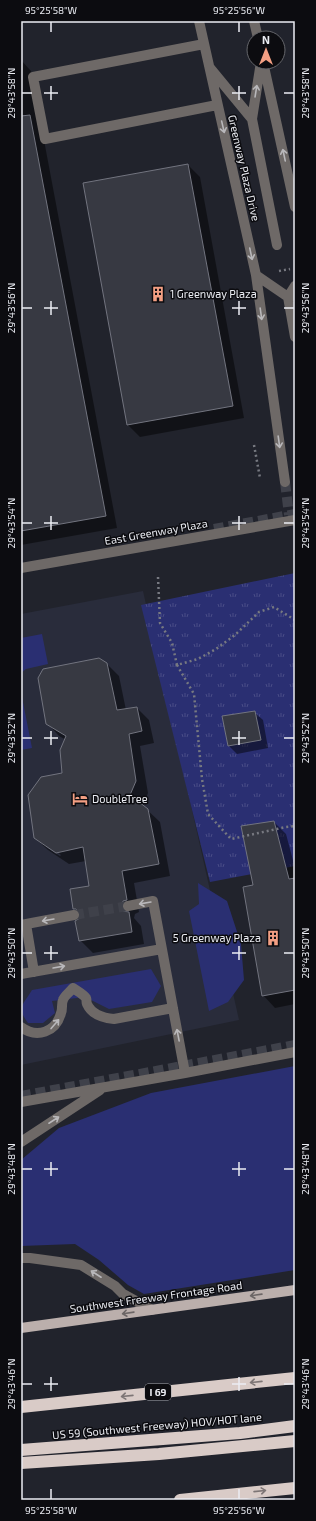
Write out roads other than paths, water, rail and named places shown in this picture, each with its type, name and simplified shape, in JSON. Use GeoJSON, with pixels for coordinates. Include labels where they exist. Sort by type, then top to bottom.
{"type":"FeatureCollection","features":[{"type":"Feature","properties":{"kind":"highway","name":"I 69"},"geometry":{"type":"LineString","coordinates":[[21,1407],[295,1378]]}},
{"type":"Feature","properties":{"kind":"highway","name":"US 59 (Southwest Freeway) HOV/HOT lane"},"geometry":{"type":"LineString","coordinates":[[21,1450],[240,1433],[295,1426]]}},
{"type":"Feature","properties":{"kind":"highway"},"geometry":{"type":"LineString","coordinates":[[21,1463],[159,1454],[295,1440]]}},
{"type":"Feature","properties":{"kind":"highway"},"geometry":{"type":"LineString","coordinates":[[180,1500],[295,1488]]}},
{"type":"Feature","properties":{"kind":"main road","name":"Southwest Freeway Frontage Road"},"geometry":{"type":"LineString","coordinates":[[21,1328],[295,1290]]}},
{"type":"Feature","properties":{"kind":"street","name":"Greenway Plaza Drive"},"geometry":{"type":"LineString","coordinates":[[199,21],[256,275],[285,482]]}},
{"type":"Feature","properties":{"kind":"street"},"geometry":{"type":"LineString","coordinates":[[204,44],[33,77],[45,139],[217,105]]}},
{"type":"Feature","properties":{"kind":"street","name":"Greenway Plaza Drive"},"geometry":{"type":"LineString","coordinates":[[208,65],[252,119]]}},
{"type":"Feature","properties":{"kind":"street","name":"Greenway Plaza Drive"},"geometry":{"type":"LineString","coordinates":[[261,70],[252,119],[277,245]]}},
{"type":"Feature","properties":{"kind":"street","name":"Greenway Plaza Drive"},"geometry":{"type":"LineString","coordinates":[[264,70],[295,207]]}},
{"type":"Feature","properties":{"kind":"street"},"geometry":{"type":"LineString","coordinates":[[256,275],[291,297]]}},
{"type":"Feature","properties":{"kind":"street"},"geometry":{"type":"LineString","coordinates":[[295,286],[291,297],[295,337]]}},
{"type":"Feature","properties":{"kind":"street","name":"East Greenway Plaza"},"geometry":{"type":"LineString","coordinates":[[21,568],[295,520]]}},
{"type":"Feature","properties":{"kind":"street"},"geometry":{"type":"LineString","coordinates":[[128,906],[153,902],[185,1073]]}},
{"type":"Feature","properties":{"kind":"street"},"geometry":{"type":"LineString","coordinates":[[34,972],[23,925],[74,915]]}},
{"type":"Feature","properties":{"kind":"street"},"geometry":{"type":"LineString","coordinates":[[21,974],[162,949]]}},
{"type":"Feature","properties":{"kind":"street"},"geometry":{"type":"LineString","coordinates":[[21,1027],[32,1032],[43,1033],[54,1027],[62,1012],[62,1001],[73,988],[85,997],[92,1010],[98,1016],[106,1018],[114,1019],[173,1008]]}},
{"type":"Feature","properties":{"kind":"street"},"geometry":{"type":"LineString","coordinates":[[21,1102],[295,1052]]}},
{"type":"Feature","properties":{"kind":"street"},"geometry":{"type":"LineString","coordinates":[[21,1142],[103,1088]]}},
{"type":"Feature","properties":{"kind":"street"},"geometry":{"type":"LineString","coordinates":[[21,1258],[81,1264],[115,1286],[123,1294],[152,1310]]}},
{"type":"Feature","properties":{"kind":"tunnel"},"geometry":{"type":"LineString","coordinates":[[285,482],[289,515]]}},
{"type":"Feature","properties":{"kind":"tunnel"},"geometry":{"type":"LineString","coordinates":[[214,529],[295,514]]}},
{"type":"Feature","properties":{"kind":"tunnel"},"geometry":{"type":"LineString","coordinates":[[74,915],[128,906]]}},
{"type":"Feature","properties":{"kind":"tunnel"},"geometry":{"type":"LineString","coordinates":[[21,1096],[295,1045]]}},
{"type":"Feature","properties":{"kind":"place","name":"1 Greenway Plaza"},"geometry":{"type":"Point","coordinates":[158,294]}},
{"type":"Feature","properties":{"kind":"place","name":"DoubleTree"},"geometry":{"type":"Point","coordinates":[80,799]}},
{"type":"Feature","properties":{"kind":"place","name":"5 Greenway Plaza"},"geometry":{"type":"Point","coordinates":[273,938]}}]}
